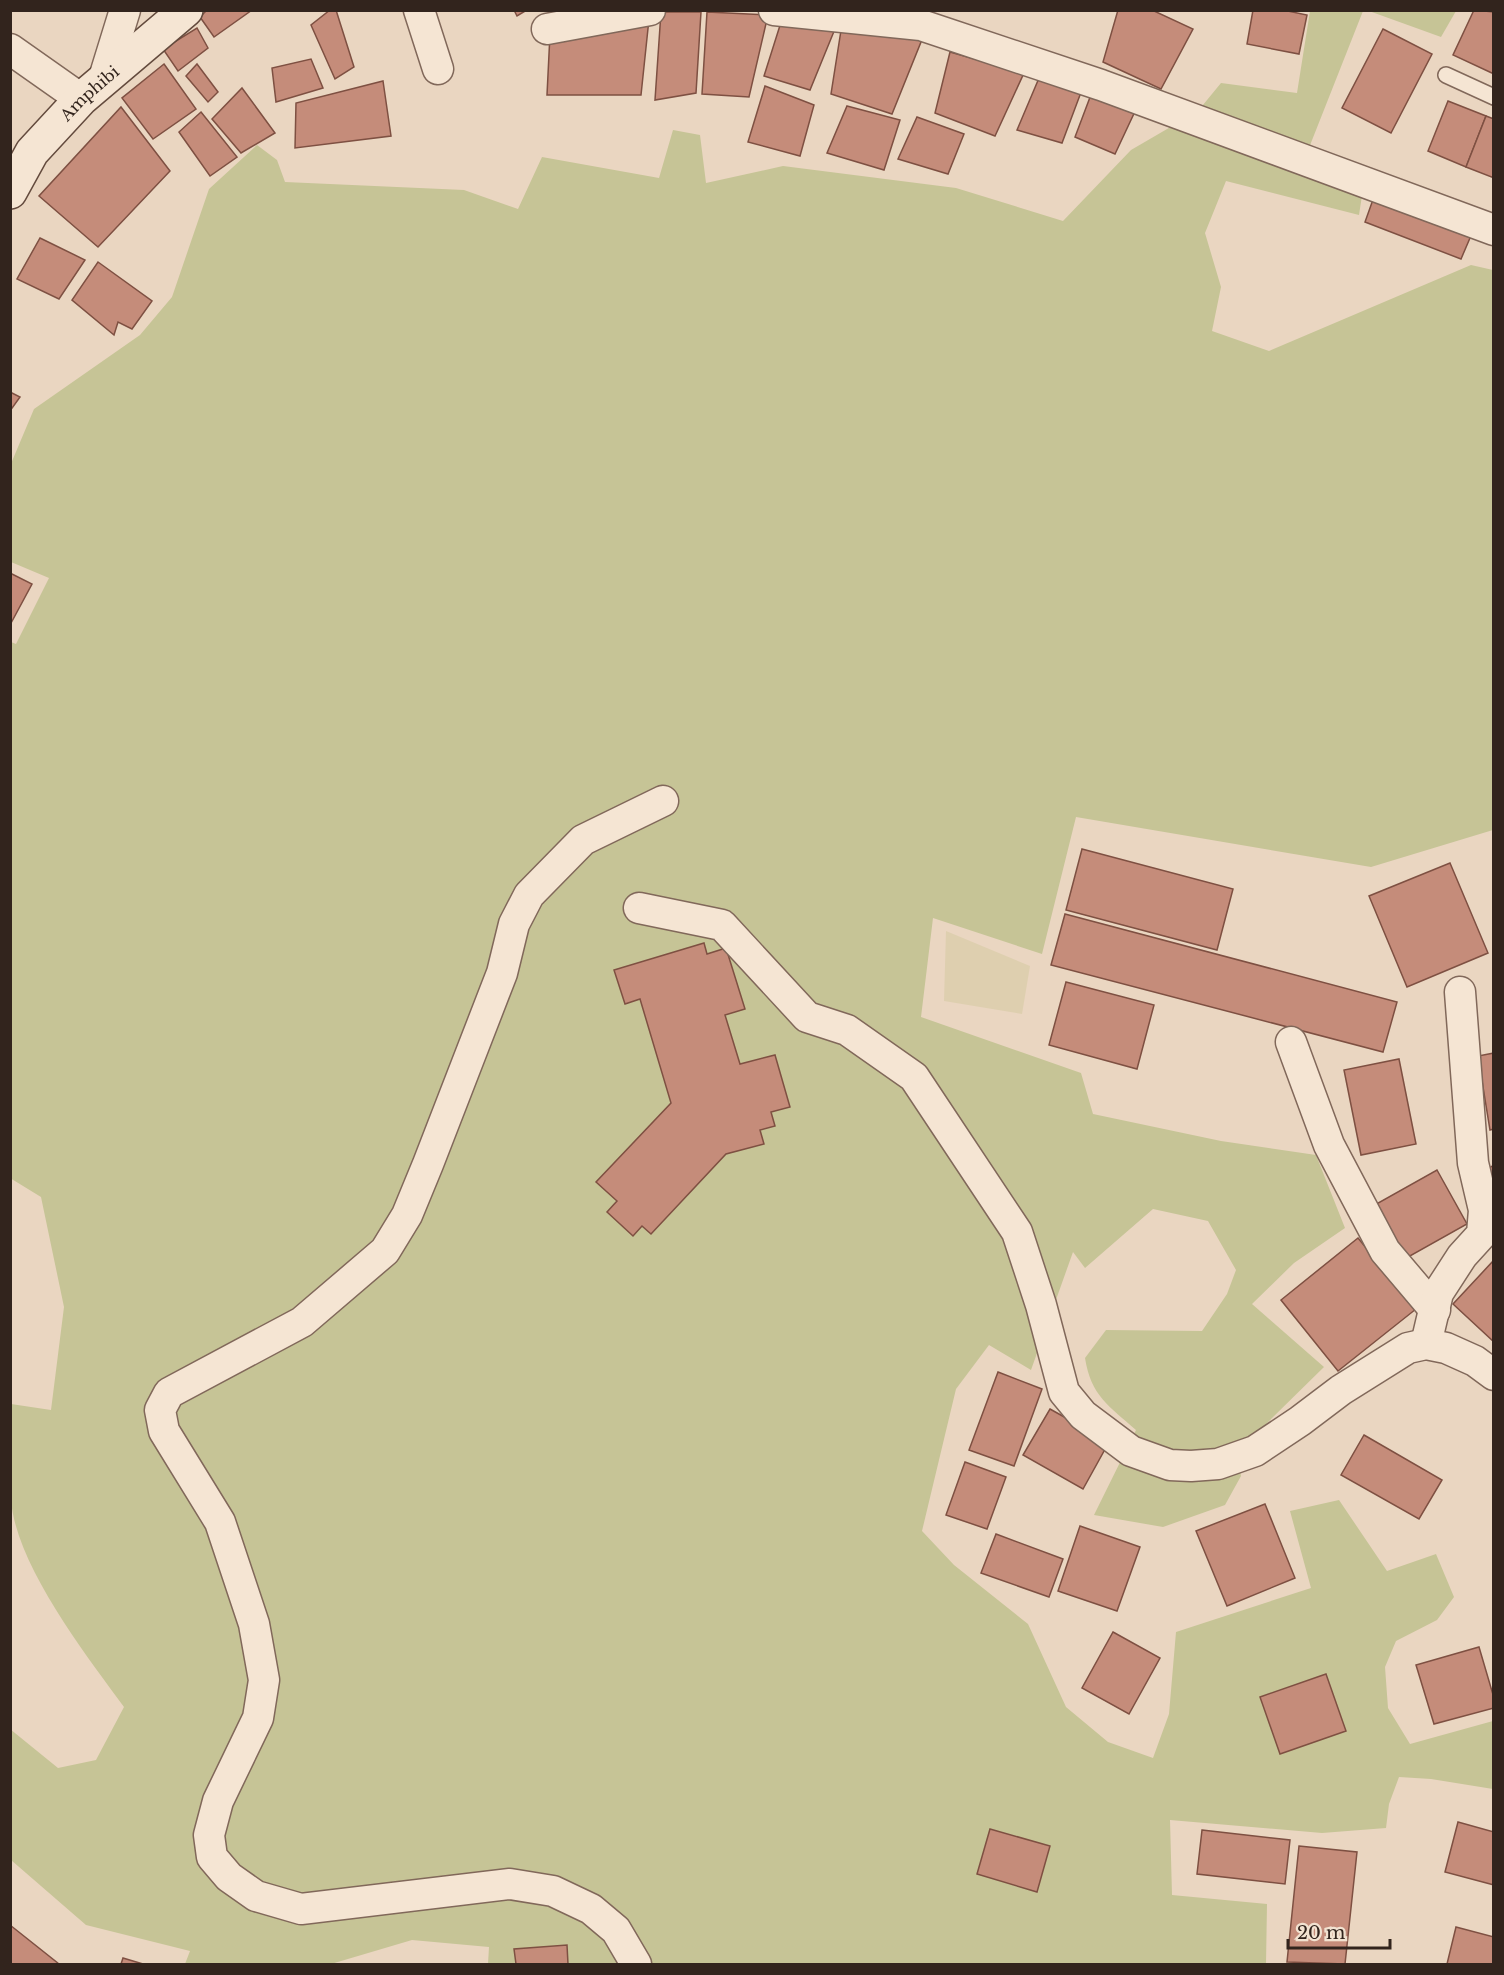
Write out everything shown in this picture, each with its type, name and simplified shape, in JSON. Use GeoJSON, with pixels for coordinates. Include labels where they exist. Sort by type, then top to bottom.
{"type":"FeatureCollection","features":[{"type":"Feature","properties":{"kind":"main road","name":"Amphibi"},"geometry":{"type":"LineString","coordinates":[[10,192],[32,152],[93,89],[186,10]]}},
{"type":"Feature","properties":{"kind":"street"},"geometry":{"type":"LineString","coordinates":[[10,50],[93,89],[125,10]]}},
{"type":"Feature","properties":{"kind":"street"},"geometry":{"type":"LineString","coordinates":[[420,10],[438,69]]}},
{"type":"Feature","properties":{"kind":"street"},"geometry":{"type":"LineString","coordinates":[[547,29],[650,10]]}},
{"type":"Feature","properties":{"kind":"street"},"geometry":{"type":"LineString","coordinates":[[774,10],[921,25],[1101,85],[1494,230]]}},
{"type":"Feature","properties":{"kind":"street"},"geometry":{"type":"LineString","coordinates":[[636,1965],[616,1930],[591,1909],[552,1891],[510,1884],[301,1909],[256,1896],[228,1877],[212,1857],[209,1834],[218,1802],[258,1718],[264,1680],[254,1624],[220,1522],[164,1431],[160,1410],[169,1393],[302,1322],[385,1251],[407,1215],[428,1164],[502,973],[514,924],[528,895],[583,840],[663,801]]}},
{"type":"Feature","properties":{"kind":"street"},"geometry":{"type":"LineString","coordinates":[[639,908],[722,925],[807,1017],[848,1030],[914,1077],[1017,1232],[1041,1305],[1064,1392],[1083,1415],[1131,1451],[1170,1465],[1218,1464],[1255,1450],[1408,1348],[1426,1344],[1446,1348],[1465,1356],[1494,1375]]}},
{"type":"Feature","properties":{"kind":"street"},"geometry":{"type":"LineString","coordinates":[[1426,1344],[1438,1293],[1462,1256],[1482,1234],[1484,1210],[1473,1163],[1464,1072],[1460,992]]}},
{"type":"Feature","properties":{"kind":"street"},"geometry":{"type":"LineString","coordinates":[[1291,1042],[1329,1145],[1384,1251],[1434,1310]]}},
{"type":"Feature","properties":{"kind":"lane"},"geometry":{"type":"LineString","coordinates":[[1446,75],[1494,97]]}},
{"type":"Feature","properties":{"kind":"shaded area"},"geometry":{"type":"Polygon","coordinates":[[[1310,11],[1363,11],[1303,163],[1363,189],[1359,215],[1226,181],[1205,233],[1221,287],[1212,331],[1269,351],[1471,265],[1493,270],[1493,830],[1371,867],[1076,817],[1042,954],[933,918],[921,1017],[1081,1073],[1093,1114],[1221,1141],[1316,1155],[1345,1228],[1294,1263],[1252,1304],[1324,1367],[1263,1427],[1238,1460],[1241,1476],[1225,1505],[1163,1527],[1094,1515],[1136,1430],[1110,1407],[1097,1391],[1085,1358],[1106,1330],[1202,1331],[1227,1294],[1236,1270],[1208,1221],[1153,1209],[1085,1268],[1073,1252],[1031,1370],[989,1345],[956,1389],[922,1531],[954,1565],[1028,1624],[1066,1707],[1108,1742],[1153,1758],[1169,1714],[1176,1632],[1311,1588],[1290,1511],[1339,1500],[1387,1571],[1436,1554],[1454,1597],[1437,1620],[1396,1641],[1385,1667],[1388,1708],[1410,1744],[1493,1721],[1493,1789],[1431,1779],[1399,1777],[1389,1804],[1386,1828],[1322,1833],[1170,1820],[1172,1895],[1267,1904],[1266,1964],[488,1964],[489,1947],[412,1940],[331,1964],[185,1964],[190,1951],[86,1925],[11,1860],[10,1729],[58,1768],[96,1760],[124,1707],[73,1636],[39,1580],[25,1552],[16,1525],[10,1488],[11,1404],[51,1410],[64,1307],[41,1197],[10,1178],[11,642],[16,644],[49,578],[11,562],[10,466],[34,409],[140,335],[172,297],[209,189],[257,145],[277,160],[285,182],[464,190],[518,209],[542,157],[659,178],[673,130],[700,135],[706,183],[783,166],[956,188],[1063,221],[1131,150],[1198,111],[1221,83],[1297,93],[1310,11]]]}},
{"type":"Feature","properties":{"kind":"shaded area"},"geometry":{"type":"Polygon","coordinates":[[[1369,11],[1456,11],[1441,37],[1369,11]]]}},
{"type":"Feature","properties":{"kind":"shaded area"},"geometry":{"type":"Polygon","coordinates":[[[946,931],[1030,966],[1022,1014],[944,1001],[946,931]]]}},
{"type":"Feature","properties":{"kind":"building"},"geometry":{"type":"Polygon","coordinates":[[[207,10],[252,10],[214,37],[200,17],[207,10]]]}},
{"type":"Feature","properties":{"kind":"building"},"geometry":{"type":"Polygon","coordinates":[[[330,10],[336,10],[354,67],[335,79],[311,25],[330,10]]]}},
{"type":"Feature","properties":{"kind":"building"},"geometry":{"type":"Polygon","coordinates":[[[514,10],[527,10],[517,16],[514,10]]]}},
{"type":"Feature","properties":{"kind":"building"},"geometry":{"type":"Polygon","coordinates":[[[1118,10],[1152,10],[1193,29],[1161,89],[1103,62],[1118,10]]]}},
{"type":"Feature","properties":{"kind":"building"},"geometry":{"type":"Polygon","coordinates":[[[1253,10],[1283,10],[1307,15],[1299,54],[1247,44],[1253,10]]]}},
{"type":"Feature","properties":{"kind":"building"},"geometry":{"type":"Polygon","coordinates":[[[1474,10],[1494,12],[1494,74],[1453,55],[1474,10]]]}},
{"type":"Feature","properties":{"kind":"building"},"geometry":{"type":"Polygon","coordinates":[[[661,12],[701,12],[696,93],[655,100],[661,12]]]}},
{"type":"Feature","properties":{"kind":"building"},"geometry":{"type":"Polygon","coordinates":[[[707,12],[768,15],[749,97],[702,94],[707,12]]]}},
{"type":"Feature","properties":{"kind":"building"},"geometry":{"type":"Polygon","coordinates":[[[649,19],[641,95],[547,95],[550,34],[649,19]]]}},
{"type":"Feature","properties":{"kind":"building"},"geometry":{"type":"Polygon","coordinates":[[[782,19],[837,24],[810,90],[764,76],[782,19]]]}},
{"type":"Feature","properties":{"kind":"building"},"geometry":{"type":"Polygon","coordinates":[[[842,24],[923,37],[892,114],[831,94],[842,24]]]}},
{"type":"Feature","properties":{"kind":"building"},"geometry":{"type":"Polygon","coordinates":[[[197,28],[208,48],[178,71],[163,49],[197,28]]]}},
{"type":"Feature","properties":{"kind":"building"},"geometry":{"type":"Polygon","coordinates":[[[1383,29],[1432,54],[1391,133],[1342,108],[1383,29]]]}},
{"type":"Feature","properties":{"kind":"building"},"geometry":{"type":"Polygon","coordinates":[[[950,52],[1024,73],[995,136],[935,113],[950,52]]]}},
{"type":"Feature","properties":{"kind":"building"},"geometry":{"type":"Polygon","coordinates":[[[311,59],[323,88],[276,102],[272,68],[311,59]]]}},
{"type":"Feature","properties":{"kind":"building"},"geometry":{"type":"Polygon","coordinates":[[[164,64],[196,109],[153,139],[122,98],[164,64]]]}},
{"type":"Feature","properties":{"kind":"building"},"geometry":{"type":"Polygon","coordinates":[[[197,64],[218,92],[208,102],[186,76],[197,64]]]}},
{"type":"Feature","properties":{"kind":"building"},"geometry":{"type":"Polygon","coordinates":[[[1042,71],[1083,87],[1062,143],[1017,130],[1042,71]]]}},
{"type":"Feature","properties":{"kind":"building"},"geometry":{"type":"Polygon","coordinates":[[[383,81],[391,136],[295,148],[296,103],[383,81]]]}},
{"type":"Feature","properties":{"kind":"building"},"geometry":{"type":"Polygon","coordinates":[[[765,86],[814,105],[800,156],[748,142],[765,86]]]}},
{"type":"Feature","properties":{"kind":"building"},"geometry":{"type":"Polygon","coordinates":[[[242,88],[275,133],[241,153],[212,119],[242,88]]]}},
{"type":"Feature","properties":{"kind":"building"},"geometry":{"type":"Polygon","coordinates":[[[1092,92],[1138,105],[1115,154],[1075,137],[1092,92]]]}},
{"type":"Feature","properties":{"kind":"building"},"geometry":{"type":"Polygon","coordinates":[[[1448,101],[1486,116],[1466,167],[1428,151],[1448,101]]]}},
{"type":"Feature","properties":{"kind":"building"},"geometry":{"type":"Polygon","coordinates":[[[847,106],[900,120],[884,170],[827,153],[847,106]]]}},
{"type":"Feature","properties":{"kind":"building"},"geometry":{"type":"Polygon","coordinates":[[[121,107],[170,171],[98,247],[39,196],[121,107]]]}},
{"type":"Feature","properties":{"kind":"building"},"geometry":{"type":"Polygon","coordinates":[[[201,112],[237,157],[210,176],[179,132],[201,112]]]}},
{"type":"Feature","properties":{"kind":"building"},"geometry":{"type":"Polygon","coordinates":[[[1486,116],[1494,119],[1494,178],[1466,167],[1486,116]]]}},
{"type":"Feature","properties":{"kind":"building"},"geometry":{"type":"Polygon","coordinates":[[[917,117],[964,134],[948,174],[898,159],[917,117]]]}},
{"type":"Feature","properties":{"kind":"building"},"geometry":{"type":"Polygon","coordinates":[[[1375,194],[1473,231],[1461,259],[1365,222],[1375,194]]]}},
{"type":"Feature","properties":{"kind":"building"},"geometry":{"type":"Polygon","coordinates":[[[40,238],[85,260],[59,299],[17,279],[40,238]]]}},
{"type":"Feature","properties":{"kind":"building"},"geometry":{"type":"Polygon","coordinates":[[[98,262],[152,301],[132,329],[118,322],[114,335],[72,300],[98,262]]]}},
{"type":"Feature","properties":{"kind":"building"},"geometry":{"type":"Polygon","coordinates":[[[10,392],[20,397],[10,411],[10,392]]]}},
{"type":"Feature","properties":{"kind":"building"},"geometry":{"type":"Polygon","coordinates":[[[10,573],[32,584],[10,625],[10,573]]]}},
{"type":"Feature","properties":{"kind":"building"},"geometry":{"type":"Polygon","coordinates":[[[1082,849],[1233,889],[1217,950],[1066,910],[1082,849]]]}},
{"type":"Feature","properties":{"kind":"building"},"geometry":{"type":"Polygon","coordinates":[[[1450,863],[1488,953],[1407,987],[1369,896],[1450,863]]]}},
{"type":"Feature","properties":{"kind":"building"},"geometry":{"type":"Polygon","coordinates":[[[1065,914],[1397,1002],[1383,1052],[1051,965],[1065,914]]]}},
{"type":"Feature","properties":{"kind":"building"},"geometry":{"type":"Polygon","coordinates":[[[704,943],[707,954],[726,948],[745,1009],[725,1015],[740,1064],[775,1055],[790,1107],[771,1112],[775,1126],[760,1130],[764,1144],[726,1154],[651,1234],[642,1226],[633,1236],[607,1212],[617,1201],[596,1182],[671,1103],[640,999],[625,1004],[614,970],[704,943]]]}},
{"type":"Feature","properties":{"kind":"building"},"geometry":{"type":"Polygon","coordinates":[[[1066,982],[1154,1005],[1137,1069],[1049,1045],[1066,982]]]}},
{"type":"Feature","properties":{"kind":"building"},"geometry":{"type":"Polygon","coordinates":[[[1494,1053],[1494,1129],[1490,1130],[1478,1056],[1494,1053]]]}},
{"type":"Feature","properties":{"kind":"building"},"geometry":{"type":"Polygon","coordinates":[[[1399,1059],[1416,1144],[1361,1155],[1344,1070],[1399,1059]]]}},
{"type":"Feature","properties":{"kind":"building"},"geometry":{"type":"Polygon","coordinates":[[[1494,1165],[1494,1183],[1485,1171],[1494,1165]]]}},
{"type":"Feature","properties":{"kind":"building"},"geometry":{"type":"Polygon","coordinates":[[[1437,1170],[1467,1224],[1401,1261],[1371,1207],[1437,1170]]]}},
{"type":"Feature","properties":{"kind":"building"},"geometry":{"type":"Polygon","coordinates":[[[1358,1238],[1416,1309],[1338,1371],[1281,1300],[1358,1238]]]}},
{"type":"Feature","properties":{"kind":"building"},"geometry":{"type":"Polygon","coordinates":[[[1494,1260],[1494,1342],[1453,1304],[1494,1260]]]}},
{"type":"Feature","properties":{"kind":"building"},"geometry":{"type":"Polygon","coordinates":[[[998,1372],[1042,1389],[1014,1466],[969,1450],[998,1372]]]}},
{"type":"Feature","properties":{"kind":"building"},"geometry":{"type":"Polygon","coordinates":[[[1050,1409],[1109,1442],[1083,1489],[1023,1455],[1050,1409]]]}},
{"type":"Feature","properties":{"kind":"building"},"geometry":{"type":"Polygon","coordinates":[[[1364,1435],[1442,1480],[1419,1519],[1341,1475],[1364,1435]]]}},
{"type":"Feature","properties":{"kind":"building"},"geometry":{"type":"Polygon","coordinates":[[[965,1462],[1006,1477],[987,1529],[946,1515],[965,1462]]]}},
{"type":"Feature","properties":{"kind":"building"},"geometry":{"type":"Polygon","coordinates":[[[1265,1504],[1295,1578],[1227,1606],[1196,1531],[1265,1504]]]}},
{"type":"Feature","properties":{"kind":"building"},"geometry":{"type":"Polygon","coordinates":[[[1080,1526],[1140,1547],[1117,1611],[1058,1591],[1080,1526]]]}},
{"type":"Feature","properties":{"kind":"building"},"geometry":{"type":"Polygon","coordinates":[[[996,1534],[1063,1559],[1049,1597],[981,1573],[996,1534]]]}},
{"type":"Feature","properties":{"kind":"building"},"geometry":{"type":"Polygon","coordinates":[[[1113,1632],[1160,1658],[1129,1714],[1082,1688],[1113,1632]]]}},
{"type":"Feature","properties":{"kind":"building"},"geometry":{"type":"Polygon","coordinates":[[[1479,1647],[1494,1698],[1494,1708],[1434,1724],[1416,1665],[1479,1647]]]}},
{"type":"Feature","properties":{"kind":"building"},"geometry":{"type":"Polygon","coordinates":[[[1326,1674],[1346,1731],[1280,1754],[1260,1697],[1326,1674]]]}},
{"type":"Feature","properties":{"kind":"building"},"geometry":{"type":"Polygon","coordinates":[[[1458,1822],[1494,1832],[1494,1885],[1445,1872],[1458,1822]]]}},
{"type":"Feature","properties":{"kind":"building"},"geometry":{"type":"Polygon","coordinates":[[[990,1829],[1050,1846],[1037,1892],[977,1874],[990,1829]]]}},
{"type":"Feature","properties":{"kind":"building"},"geometry":{"type":"Polygon","coordinates":[[[1202,1830],[1290,1840],[1285,1884],[1197,1874],[1202,1830]]]}},
{"type":"Feature","properties":{"kind":"building"},"geometry":{"type":"Polygon","coordinates":[[[1299,1846],[1357,1852],[1345,1964],[1287,1962],[1299,1846]]]}},
{"type":"Feature","properties":{"kind":"building"},"geometry":{"type":"Polygon","coordinates":[[[10,1925],[59,1964],[10,1964],[10,1925]]]}},
{"type":"Feature","properties":{"kind":"building"},"geometry":{"type":"Polygon","coordinates":[[[1456,1927],[1494,1937],[1494,1964],[1447,1964],[1456,1927]]]}},
{"type":"Feature","properties":{"kind":"building"},"geometry":{"type":"Polygon","coordinates":[[[567,1945],[568,1964],[516,1964],[514,1949],[567,1945]]]}},
{"type":"Feature","properties":{"kind":"building"},"geometry":{"type":"Polygon","coordinates":[[[123,1958],[143,1964],[121,1964],[123,1958]]]}}]}
